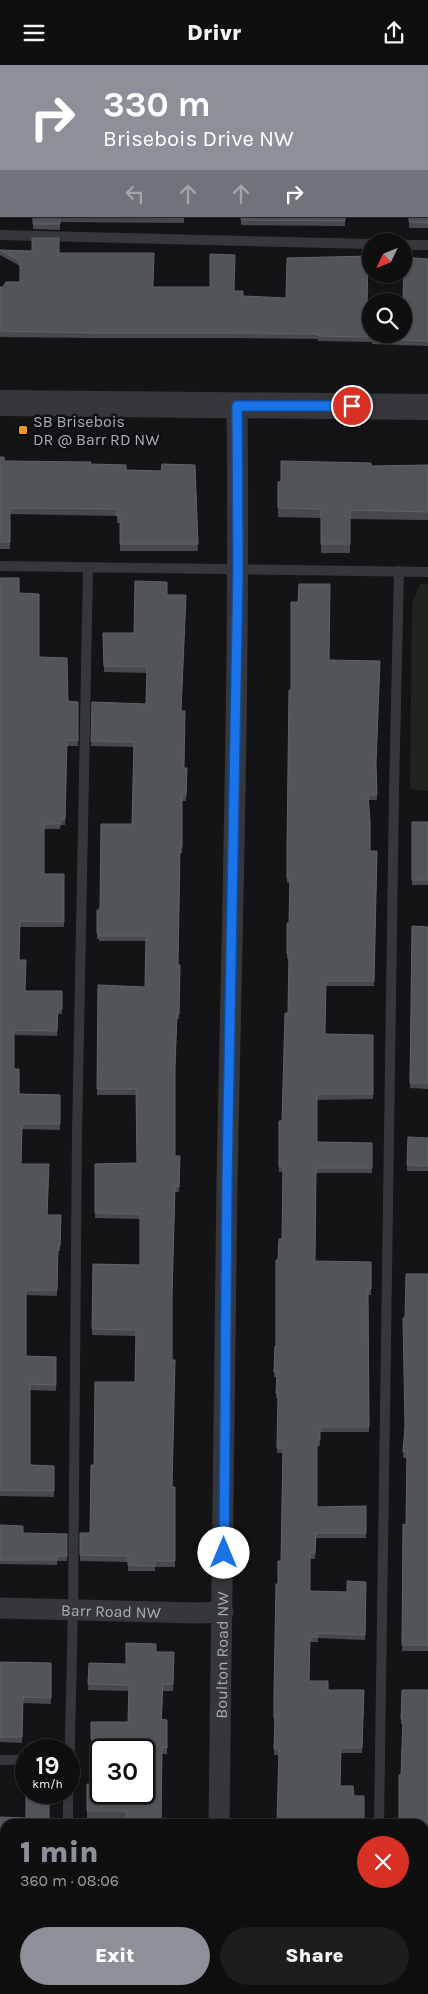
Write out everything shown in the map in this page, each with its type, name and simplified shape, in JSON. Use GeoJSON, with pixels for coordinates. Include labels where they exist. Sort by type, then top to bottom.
{"type":"FeatureCollection","features":[{"type":"Feature","properties":{"kind":"street"},"geometry":{"type":"LineString","coordinates":[[0,403],[428,407]]}},
{"type":"Feature","properties":{"kind":"street","name":"Boulton Road NW"},"geometry":{"type":"LineString","coordinates":[[219,1819],[227,1181],[238,569],[237,406]]}},
{"type":"Feature","properties":{"kind":"street","name":"Barr Road NW"},"geometry":{"type":"LineString","coordinates":[[0,1608],[223,1612]]}},
{"type":"Feature","properties":{"kind":"lane"},"geometry":{"type":"LineString","coordinates":[[0,235],[362,244]]}},
{"type":"Feature","properties":{"kind":"lane"},"geometry":{"type":"LineString","coordinates":[[412,245],[428,245]]}},
{"type":"Feature","properties":{"kind":"lane"},"geometry":{"type":"LineString","coordinates":[[0,566],[428,572]]}},
{"type":"Feature","properties":{"kind":"lane"},"geometry":{"type":"LineString","coordinates":[[70,1739],[73,1609],[77,1135],[88,567]]}},
{"type":"Feature","properties":{"kind":"lane"},"geometry":{"type":"LineString","coordinates":[[379,1819],[399,571]]}},
{"type":"Feature","properties":{"kind":"lane"},"geometry":{"type":"LineString","coordinates":[[0,1760],[15,1760]]}},
{"type":"Feature","properties":{"kind":"lane"},"geometry":{"type":"LineString","coordinates":[[68,1804],[68,1819]]}},
{"type":"Feature","properties":{"kind":"shaded area"},"geometry":{"type":"Polygon","coordinates":[[[420,584],[428,584],[428,791],[410,789],[412,604],[420,584]]]}},
{"type":"Feature","properties":{"kind":"building"},"geometry":{"type":"Polygon","coordinates":[[[33,217],[60,217],[60,224],[33,224],[33,217]]]}},
{"type":"Feature","properties":{"kind":"building"},"geometry":{"type":"Polygon","coordinates":[[[60,217],[184,217],[184,218],[60,217]]]}},
{"type":"Feature","properties":{"kind":"building"},"geometry":{"type":"Polygon","coordinates":[[[241,217],[345,217],[345,221],[241,220],[241,217]]]}},
{"type":"Feature","properties":{"kind":"building"},"geometry":{"type":"Polygon","coordinates":[[[409,217],[428,217],[428,223],[409,222],[409,217]]]}},
{"type":"Feature","properties":{"kind":"building"},"geometry":{"type":"Polygon","coordinates":[[[32,238],[59,238],[59,253],[154,253],[153,287],[210,287],[210,254],[235,255],[234,291],[243,291],[243,296],[286,298],[287,258],[362,256],[362,283],[367,283],[367,293],[362,293],[362,337],[318,336],[318,334],[0,331],[0,287],[3,287],[6,282],[20,282],[20,261],[0,250],[32,251],[32,238]]]}},
{"type":"Feature","properties":{"kind":"building"},"geometry":{"type":"Polygon","coordinates":[[[412,258],[428,259],[428,341],[412,340],[412,293],[403,293],[403,283],[412,283],[412,258]]]}},
{"type":"Feature","properties":{"kind":"building"},"geometry":{"type":"Polygon","coordinates":[[[0,457],[4,457],[4,461],[91,462],[90,464],[126,465],[126,470],[161,471],[162,464],[195,465],[198,544],[120,544],[120,516],[117,516],[117,509],[10,508],[10,542],[0,542],[0,457]]]}},
{"type":"Feature","properties":{"kind":"building"},"geometry":{"type":"Polygon","coordinates":[[[281,461],[371,463],[371,466],[428,465],[428,512],[350,510],[350,544],[321,544],[321,509],[278,508],[278,482],[281,482],[281,461]]]}},
{"type":"Feature","properties":{"kind":"building"},"geometry":{"type":"Polygon","coordinates":[[[0,578],[19,578],[19,593],[39,594],[39,657],[67,658],[68,701],[78,702],[78,741],[67,740],[65,819],[61,819],[60,824],[44,824],[44,874],[64,874],[64,922],[20,921],[19,960],[26,960],[25,991],[62,991],[62,1009],[58,1009],[57,1031],[14,1030],[14,1069],[19,1069],[19,1094],[60,1095],[60,1124],[22,1124],[21,1164],[49,1164],[47,1215],[61,1215],[57,1290],[26,1290],[26,1356],[56,1357],[56,1385],[30,1384],[30,1465],[54,1466],[54,1491],[0,1490],[0,578]]]}},
{"type":"Feature","properties":{"kind":"building"},"geometry":{"type":"Polygon","coordinates":[[[135,581],[167,582],[167,595],[186,595],[181,711],[185,711],[184,768],[187,768],[186,795],[182,795],[178,965],[180,965],[179,1014],[177,1013],[175,1067],[175,1156],[180,1156],[179,1187],[175,1186],[172,1295],[172,1360],[175,1360],[172,1487],[175,1487],[175,1561],[155,1561],[155,1566],[128,1565],[128,1556],[80,1555],[80,1533],[90,1533],[91,1465],[94,1465],[95,1382],[135,1382],[136,1330],[92,1329],[93,1264],[140,1265],[140,1214],[95,1213],[95,1164],[137,1163],[136,1089],[97,1089],[98,985],[145,987],[146,936],[99,936],[99,933],[97,933],[97,910],[100,907],[101,824],[132,824],[134,742],[91,741],[92,702],[146,704],[147,667],[104,666],[103,633],[134,633],[135,581]]]}},
{"type":"Feature","properties":{"kind":"building"},"geometry":{"type":"Polygon","coordinates":[[[299,584],[330,584],[329,660],[380,661],[376,763],[377,795],[368,795],[370,851],[377,851],[374,981],[326,981],[325,1034],[373,1035],[373,1094],[317,1094],[317,1142],[372,1143],[372,1168],[316,1168],[315,1261],[371,1262],[371,1289],[368,1289],[369,1427],[320,1427],[320,1440],[317,1440],[317,1507],[366,1506],[366,1533],[316,1533],[315,1553],[310,1553],[310,1591],[347,1592],[347,1581],[366,1582],[365,1635],[318,1633],[318,1637],[310,1637],[309,1681],[328,1681],[328,1690],[364,1690],[362,1748],[341,1748],[340,1786],[353,1786],[354,1796],[364,1796],[364,1819],[277,1819],[279,1749],[274,1749],[274,1693],[276,1584],[278,1584],[278,1561],[281,1561],[283,1448],[277,1448],[278,1393],[276,1393],[277,1372],[274,1372],[276,1346],[276,1260],[278,1260],[279,1239],[282,1239],[283,1167],[279,1167],[279,1121],[282,1121],[285,1013],[288,1013],[289,954],[287,954],[287,923],[289,923],[290,878],[287,878],[287,847],[291,602],[298,602],[299,584]]]}},
{"type":"Feature","properties":{"kind":"building"},"geometry":{"type":"Polygon","coordinates":[[[412,822],[428,822],[428,880],[412,880],[412,822]]]}},
{"type":"Feature","properties":{"kind":"building"},"geometry":{"type":"Polygon","coordinates":[[[412,926],[428,927],[428,1083],[410,1083],[412,926]]]}},
{"type":"Feature","properties":{"kind":"building"},"geometry":{"type":"Polygon","coordinates":[[[408,1137],[428,1138],[428,1166],[407,1165],[408,1137]]]}},
{"type":"Feature","properties":{"kind":"building"},"geometry":{"type":"Polygon","coordinates":[[[406,1274],[428,1274],[428,1645],[402,1645],[403,1524],[406,1525],[407,1452],[403,1452],[405,1426],[403,1318],[405,1318],[406,1274]]]}},
{"type":"Feature","properties":{"kind":"building"},"geometry":{"type":"Polygon","coordinates":[[[0,1525],[23,1526],[23,1533],[67,1534],[67,1556],[57,1556],[57,1560],[0,1560],[0,1525]]]}},
{"type":"Feature","properties":{"kind":"building"},"geometry":{"type":"Polygon","coordinates":[[[126,1643],[156,1644],[156,1652],[174,1652],[173,1684],[163,1684],[161,1719],[167,1720],[167,1748],[162,1747],[161,1819],[126,1819],[126,1811],[87,1811],[87,1784],[90,1784],[90,1804],[155,1804],[155,1739],[91,1739],[91,1722],[128,1722],[129,1685],[88,1684],[89,1663],[126,1664],[126,1643]]]}},
{"type":"Feature","properties":{"kind":"building"},"geometry":{"type":"Polygon","coordinates":[[[0,1662],[51,1663],[51,1698],[23,1697],[22,1737],[0,1737],[0,1662]]]}},
{"type":"Feature","properties":{"kind":"building"},"geometry":{"type":"Polygon","coordinates":[[[402,1690],[428,1690],[428,1819],[399,1819],[399,1775],[401,1775],[403,1719],[401,1719],[402,1690]]]}},
{"type":"Feature","properties":{"kind":"building"},"geometry":{"type":"Polygon","coordinates":[[[26,1804],[49,1804],[49,1819],[0,1819],[0,1817],[26,1818],[26,1804]]]}},
{"type":"Feature","properties":{"kind":"place","name":"SB Brisebois DR @ Barr RD NW"},"geometry":{"type":"Point","coordinates":[23,430]}},
{"type":"Feature","properties":{"kind":"route"},"geometry":{"type":"LineString","coordinates":[[224,1553],[227,1181],[238,569],[237,406],[352,406]]}}]}
